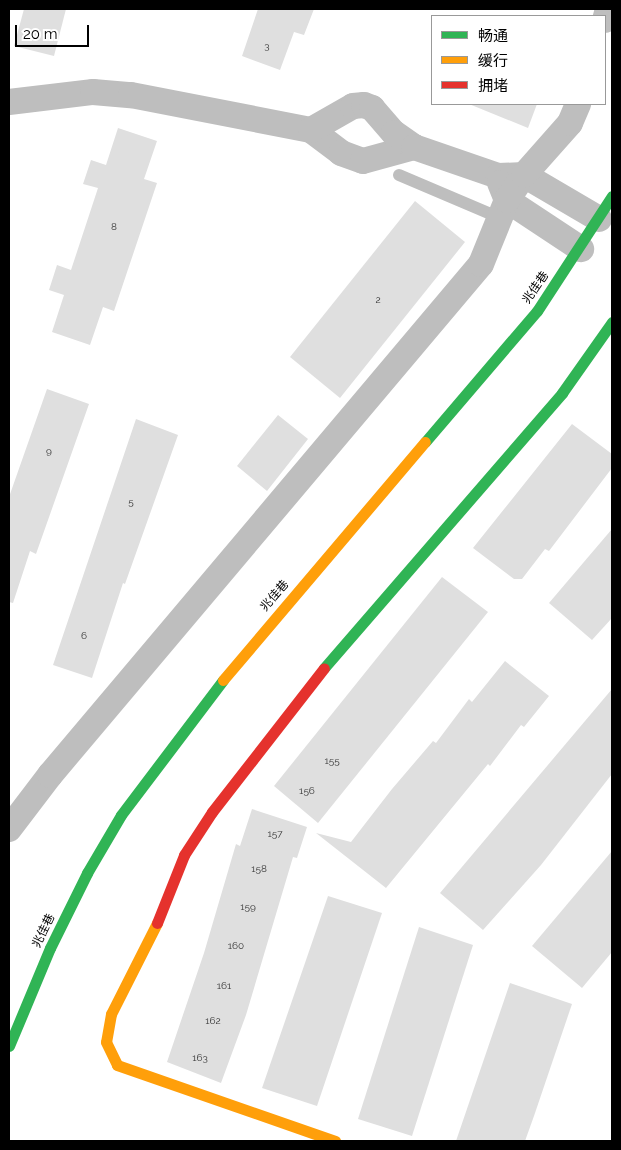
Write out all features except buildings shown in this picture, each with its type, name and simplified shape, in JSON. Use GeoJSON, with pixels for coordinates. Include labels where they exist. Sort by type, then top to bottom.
{"type":"FeatureCollection","features":[{"type":"Feature","properties":{"kind":"street"},"geometry":{"type":"LineString","coordinates":[[9,102],[93,92],[131,95],[311,130],[341,153],[362,161],[414,147]]}},
{"type":"Feature","properties":{"kind":"street"},"geometry":{"type":"LineString","coordinates":[[311,130],[353,106],[364,105],[372,108],[394,133],[414,147],[498,176],[524,175],[599,219]]}},
{"type":"Feature","properties":{"kind":"street"},"geometry":{"type":"LineString","coordinates":[[9,830],[56,768],[481,264],[502,209],[524,175],[561,136],[577,105]]}},
{"type":"Feature","properties":{"kind":"street"},"geometry":{"type":"LineString","coordinates":[[498,176],[502,209]]}},
{"type":"Feature","properties":{"kind":"street","name":"兆佳巷"},"geometry":{"type":"LineString","coordinates":[[9,1046],[43,964],[88,873],[121,815],[158,763],[251,645],[537,312],[581,248],[612,196]]}},
{"type":"Feature","properties":{"kind":"street"},"geometry":{"type":"LineString","coordinates":[[502,209],[581,248]]}},
{"type":"Feature","properties":{"kind":"street"},"geometry":{"type":"LineString","coordinates":[[335,1141],[125,1070],[116,1065],[106,1042],[111,1014],[158,920],[184,855],[212,812],[334,656],[562,393],[612,322]]}},
{"type":"Feature","properties":{"kind":"lane"},"geometry":{"type":"LineString","coordinates":[[399,175],[502,209]]}},
{"type":"Feature","properties":{"kind":"traffic: fast"},"geometry":{"type":"LineString","coordinates":[[425,442],[537,311],[612,196]]}},
{"type":"Feature","properties":{"kind":"traffic: fast"},"geometry":{"type":"LineString","coordinates":[[324,668],[562,393],[612,322]]}},
{"type":"Feature","properties":{"kind":"traffic: fast"},"geometry":{"type":"LineString","coordinates":[[9,1046],[50,948],[87,873],[121,815],[223,680]]}},
{"type":"Feature","properties":{"kind":"traffic: slow"},"geometry":{"type":"LineString","coordinates":[[223,680],[425,442]]}},
{"type":"Feature","properties":{"kind":"traffic: slow"},"geometry":{"type":"LineString","coordinates":[[157,923],[111,1014],[106,1042],[117,1065],[335,1141]]}},
{"type":"Feature","properties":{"kind":"traffic: jam"},"geometry":{"type":"LineString","coordinates":[[157,923],[184,855],[212,812],[324,668]]}}]}
